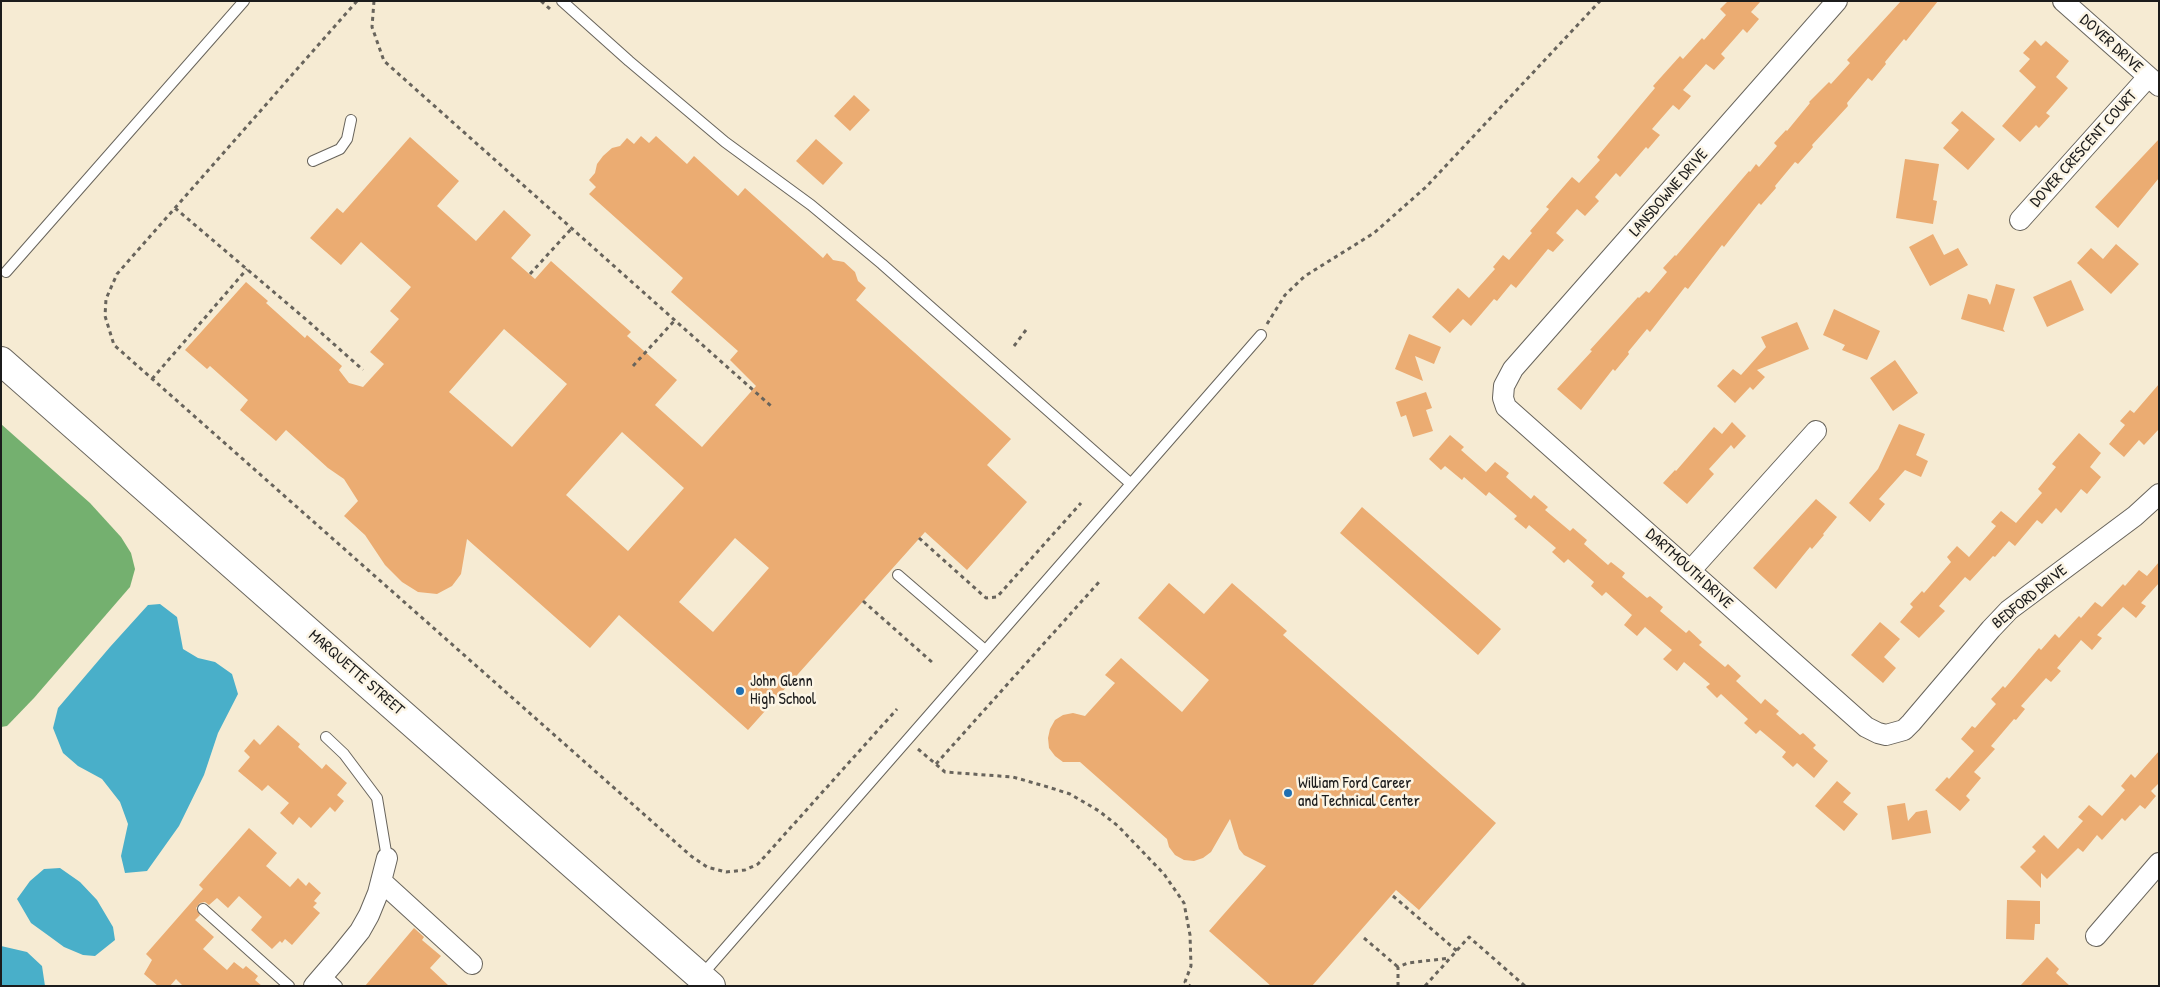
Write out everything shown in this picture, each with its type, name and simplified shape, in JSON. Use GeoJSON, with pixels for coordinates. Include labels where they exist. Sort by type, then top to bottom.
{"type":"FeatureCollection","features":[{"type":"Feature","properties":{"kind":"street","name":"LANSDOWNE DRIVE"},"geometry":{"type":"LineString","coordinates":[[1504,386],[1513,369],[1837,1]]}},
{"type":"Feature","properties":{"kind":"street","name":"DOVER DRIVE"},"geometry":{"type":"LineString","coordinates":[[2063,1],[2154,82]]}},
{"type":"Feature","properties":{"kind":"street","name":"DOVER CRESCENT COURT"},"geometry":{"type":"LineString","coordinates":[[2020,220],[2154,82]]}},
{"type":"Feature","properties":{"kind":"street","name":"MARQUETTE STREET"},"geometry":{"type":"LineString","coordinates":[[1,361],[706,981]]}},
{"type":"Feature","properties":{"kind":"street","name":"DARTMOUTH DRIVE"},"geometry":{"type":"LineString","coordinates":[[1504,386],[1503,398],[1506,407],[1514,416],[1866,726],[1878,733],[1894,733]]}},
{"type":"Feature","properties":{"kind":"street"},"geometry":{"type":"LineString","coordinates":[[1691,570],[1816,431]]}},
{"type":"Feature","properties":{"kind":"street","name":"BEDFORD DRIVE"},"geometry":{"type":"LineString","coordinates":[[1894,733],[1904,730],[1911,723],[1990,628],[2009,610],[2135,516],[2159,494]]}},
{"type":"Feature","properties":{"kind":"street"},"geometry":{"type":"LineString","coordinates":[[325,982],[370,915],[387,858]]}},
{"type":"Feature","properties":{"kind":"street"},"geometry":{"type":"LineString","coordinates":[[2096,936],[2159,863]]}},
{"type":"Feature","properties":{"kind":"street"},"geometry":{"type":"LineString","coordinates":[[381,881],[472,964]]}},
{"type":"Feature","properties":{"kind":"lane"},"geometry":{"type":"LineString","coordinates":[[6,272],[244,1]]}},
{"type":"Feature","properties":{"kind":"lane"},"geometry":{"type":"LineString","coordinates":[[562,1],[629,61],[725,142],[811,205],[882,264],[1130,483]]}},
{"type":"Feature","properties":{"kind":"lane"},"geometry":{"type":"LineString","coordinates":[[313,161],[340,149],[346,139],[351,120]]}},
{"type":"Feature","properties":{"kind":"lane"},"geometry":{"type":"LineString","coordinates":[[706,981],[985,650],[1261,335]]}},
{"type":"Feature","properties":{"kind":"lane"},"geometry":{"type":"LineString","coordinates":[[898,575],[985,650]]}},
{"type":"Feature","properties":{"kind":"lane"},"geometry":{"type":"LineString","coordinates":[[326,737],[344,754],[377,798],[387,858]]}},
{"type":"Feature","properties":{"kind":"lane"},"geometry":{"type":"LineString","coordinates":[[203,909],[289,986]]}},
{"type":"Feature","properties":{"kind":"path"},"geometry":{"type":"LineString","coordinates":[[357,1],[117,274],[106,298],[105,316],[114,345],[691,856],[707,867],[726,872],[745,870],[758,864],[897,709]]}},
{"type":"Feature","properties":{"kind":"path"},"geometry":{"type":"LineString","coordinates":[[374,1],[372,27],[384,61],[771,406]]}},
{"type":"Feature","properties":{"kind":"path"},"geometry":{"type":"LineString","coordinates":[[1261,335],[1285,295],[1305,276],[1374,233],[1426,188],[1600,1]]}},
{"type":"Feature","properties":{"kind":"path"},"geometry":{"type":"LineString","coordinates":[[175,208],[362,370]]}},
{"type":"Feature","properties":{"kind":"path"},"geometry":{"type":"LineString","coordinates":[[530,274],[572,228]]}},
{"type":"Feature","properties":{"kind":"path"},"geometry":{"type":"LineString","coordinates":[[152,379],[247,269]]}},
{"type":"Feature","properties":{"kind":"path"},"geometry":{"type":"LineString","coordinates":[[633,366],[676,320]]}},
{"type":"Feature","properties":{"kind":"path"},"geometry":{"type":"LineString","coordinates":[[1014,346],[1026,330]]}},
{"type":"Feature","properties":{"kind":"path"},"geometry":{"type":"LineString","coordinates":[[919,538],[986,598],[997,597],[1081,503]]}},
{"type":"Feature","properties":{"kind":"path"},"geometry":{"type":"LineString","coordinates":[[936,764],[1099,582]]}},
{"type":"Feature","properties":{"kind":"path"},"geometry":{"type":"LineString","coordinates":[[863,601],[933,663]]}},
{"type":"Feature","properties":{"kind":"path"},"geometry":{"type":"LineString","coordinates":[[917,748],[944,772],[1013,777],[1070,794],[1099,811],[1118,826],[1164,874],[1184,903],[1190,935],[1190,966],[1185,982],[1190,986]]}},
{"type":"Feature","properties":{"kind":"path"},"geometry":{"type":"LineString","coordinates":[[1393,896],[1457,951]]}},
{"type":"Feature","properties":{"kind":"path"},"geometry":{"type":"LineString","coordinates":[[1425,986],[1469,937],[1525,986]]}},
{"type":"Feature","properties":{"kind":"path"},"geometry":{"type":"LineString","coordinates":[[1364,938],[1398,967],[1398,986]]}},
{"type":"Feature","properties":{"kind":"path"},"geometry":{"type":"LineString","coordinates":[[1398,967],[1408,963],[1450,958]]}},
{"type":"Feature","properties":{"kind":"green space"},"geometry":{"type":"Polygon","coordinates":[[[1,424],[90,503],[121,537],[131,553],[135,569],[130,587],[34,698],[7,726],[1,727],[1,424]]]}},
{"type":"Feature","properties":{"kind":"water"},"geometry":{"type":"Polygon","coordinates":[[[160,604],[177,617],[183,649],[198,658],[215,662],[232,674],[238,694],[218,733],[204,775],[179,826],[147,871],[125,873],[121,856],[128,824],[120,802],[102,779],[78,766],[63,753],[53,728],[58,708],[110,647],[148,605],[160,604]]]}},
{"type":"Feature","properties":{"kind":"water"},"geometry":{"type":"Polygon","coordinates":[[[60,868],[80,882],[97,900],[113,927],[115,940],[95,956],[83,955],[64,947],[31,923],[17,899],[30,881],[44,869],[60,868]]]}},
{"type":"Feature","properties":{"kind":"water"},"geometry":{"type":"Polygon","coordinates":[[[1,946],[27,952],[42,966],[45,986],[1,986],[1,946]]]}},
{"type":"Feature","properties":{"kind":"building"},"geometry":{"type":"Polygon","coordinates":[[[1728,1],[1761,1],[1751,12],[1759,19],[1747,33],[1743,29],[1721,54],[1725,58],[1714,70],[1706,64],[1683,90],[1691,96],[1679,110],[1673,105],[1652,129],[1660,135],[1648,149],[1646,147],[1620,177],[1616,173],[1595,197],[1599,201],[1585,216],[1577,209],[1556,233],[1564,240],[1553,252],[1548,249],[1516,288],[1511,284],[1497,301],[1494,299],[1471,326],[1463,319],[1450,333],[1432,317],[1458,288],[1469,298],[1495,269],[1493,267],[1503,255],[1509,260],[1549,209],[1546,207],[1572,177],[1579,183],[1600,160],[1597,157],[1655,88],[1653,86],[1680,56],[1683,59],[1702,38],[1704,40],[1726,15],[1720,9],[1728,1]]]}},
{"type":"Feature","properties":{"kind":"building"},"geometry":{"type":"Polygon","coordinates":[[[1901,1],[1938,1],[1906,41],[1904,39],[1885,62],[1886,64],[1872,81],[1868,78],[1847,103],[1848,106],[1812,145],[1813,147],[1798,164],[1795,162],[1775,186],[1776,188],[1761,205],[1759,203],[1724,247],[1722,245],[1688,289],[1685,287],[1650,332],[1647,329],[1628,352],[1629,354],[1615,371],[1613,369],[1581,410],[1557,389],[1638,297],[1646,291],[1649,293],[1667,272],[1663,268],[1676,256],[1749,171],[1756,164],[1759,167],[1777,146],[1774,143],[1787,131],[1809,102],[1829,82],[1831,84],[1850,63],[1847,60],[1901,1]]]}},
{"type":"Feature","properties":{"kind":"building"},"geometry":{"type":"Polygon","coordinates":[[[2035,40],[2041,46],[2046,41],[2069,61],[2056,77],[2068,88],[2046,113],[2050,116],[2039,128],[2036,125],[2020,142],[2002,126],[2036,87],[2019,71],[2030,59],[2023,53],[2035,40]]]}},
{"type":"Feature","properties":{"kind":"building"},"geometry":{"type":"Polygon","coordinates":[[[854,95],[870,110],[850,131],[834,116],[854,95]]]}},
{"type":"Feature","properties":{"kind":"building"},"geometry":{"type":"Polygon","coordinates":[[[1962,111],[1995,139],[1968,170],[1943,148],[1959,130],[1951,123],[1962,111]]]}},
{"type":"Feature","properties":{"kind":"building"},"geometry":{"type":"Polygon","coordinates":[[[641,136],[649,143],[656,136],[687,164],[694,156],[738,196],[745,188],[823,258],[827,253],[833,260],[844,262],[855,272],[858,281],[866,288],[856,300],[1011,439],[987,465],[1027,502],[967,570],[925,532],[748,730],[619,615],[590,648],[467,539],[461,574],[452,586],[437,594],[418,592],[402,582],[385,565],[365,535],[344,516],[358,501],[344,479],[328,468],[286,430],[276,441],[240,410],[248,400],[210,366],[207,369],[185,350],[246,282],[305,338],[307,335],[342,366],[339,370],[349,383],[363,387],[384,364],[370,352],[399,319],[390,311],[411,287],[361,242],[341,265],[310,238],[337,208],[343,213],[410,137],[459,181],[437,206],[476,241],[504,210],[531,235],[511,258],[535,279],[551,261],[631,332],[627,336],[677,380],[655,405],[702,447],[756,386],[730,360],[738,351],[671,292],[683,278],[589,194],[596,187],[589,180],[595,173],[597,164],[603,156],[612,148],[620,146],[627,138],[634,144],[641,136]],[[504,329],[449,392],[512,447],[567,384],[504,329]],[[622,432],[566,495],[628,551],[684,488],[622,432]],[[735,538],[679,602],[713,632],[769,568],[735,538]]]}},
{"type":"Feature","properties":{"kind":"building"},"geometry":{"type":"Polygon","coordinates":[[[816,139],[843,163],[823,185],[796,161],[816,139]]]}},
{"type":"Feature","properties":{"kind":"building"},"geometry":{"type":"Polygon","coordinates":[[[2159,139],[2159,178],[2118,228],[2095,207],[2159,139]]]}},
{"type":"Feature","properties":{"kind":"building"},"geometry":{"type":"Polygon","coordinates":[[[1905,159],[1939,164],[1933,200],[1937,201],[1933,224],[1896,218],[1905,159]]]}},
{"type":"Feature","properties":{"kind":"building"},"geometry":{"type":"Polygon","coordinates":[[[1933,234],[1944,255],[1958,248],[1968,265],[1930,286],[1909,247],[1933,234]]]}},
{"type":"Feature","properties":{"kind":"building"},"geometry":{"type":"Polygon","coordinates":[[[2116,244],[2139,264],[2111,294],[2077,263],[2091,248],[2103,259],[2116,244]]]}},
{"type":"Feature","properties":{"kind":"building"},"geometry":{"type":"Polygon","coordinates":[[[2071,280],[2084,310],[2047,327],[2033,297],[2071,280]]]}},
{"type":"Feature","properties":{"kind":"building"},"geometry":{"type":"Polygon","coordinates":[[[1996,284],[2015,289],[2003,329],[2005,332],[1961,319],[1968,294],[1987,299],[1990,305],[1996,284]]]}},
{"type":"Feature","properties":{"kind":"building"},"geometry":{"type":"Polygon","coordinates":[[[1834,309],[1880,331],[1867,360],[1842,350],[1845,345],[1823,335],[1834,309]]]}},
{"type":"Feature","properties":{"kind":"building"},"geometry":{"type":"Polygon","coordinates":[[[1797,322],[1809,349],[1757,370],[1765,377],[1753,390],[1750,387],[1735,403],[1717,386],[1733,369],[1741,375],[1766,347],[1761,337],[1797,322]]]}},
{"type":"Feature","properties":{"kind":"building"},"geometry":{"type":"Polygon","coordinates":[[[1409,334],[1441,347],[1434,364],[1415,356],[1423,381],[1395,369],[1409,334]]]}},
{"type":"Feature","properties":{"kind":"building"},"geometry":{"type":"Polygon","coordinates":[[[1895,360],[1918,393],[1893,411],[1870,378],[1895,360]]]}},
{"type":"Feature","properties":{"kind":"building"},"geometry":{"type":"Polygon","coordinates":[[[2159,384],[2159,429],[2144,445],[2139,440],[2124,457],[2109,444],[2125,425],[2120,421],[2130,410],[2134,413],[2159,384]]]}},
{"type":"Feature","properties":{"kind":"building"},"geometry":{"type":"Polygon","coordinates":[[[1426,392],[1432,408],[1426,410],[1433,431],[1413,437],[1406,415],[1401,417],[1396,402],[1426,392]]]}},
{"type":"Feature","properties":{"kind":"building"},"geometry":{"type":"Polygon","coordinates":[[[1732,422],[1746,436],[1734,449],[1731,445],[1709,469],[1714,474],[1687,504],[1663,483],[1676,471],[1714,427],[1722,434],[1732,422]]]}},
{"type":"Feature","properties":{"kind":"building"},"geometry":{"type":"Polygon","coordinates":[[[1899,424],[1925,434],[1916,455],[1928,461],[1921,477],[1905,470],[1879,499],[1885,504],[1870,522],[1849,503],[1878,469],[1899,424]]]}},
{"type":"Feature","properties":{"kind":"building"},"geometry":{"type":"Polygon","coordinates":[[[2079,433],[2101,453],[2090,467],[2101,477],[2087,494],[2081,489],[2061,513],[2056,508],[2042,524],[2037,520],[2015,546],[2009,541],[1970,581],[1965,577],[1939,606],[1945,611],[1919,638],[1900,622],[1913,607],[1910,604],[1922,591],[1924,593],[1951,562],[1947,557],[1957,546],[1969,557],[1996,526],[1991,522],[2001,511],[2016,523],[2042,493],[2038,489],[2056,467],[2052,464],[2079,433]]]}},
{"type":"Feature","properties":{"kind":"building"},"geometry":{"type":"Polygon","coordinates":[[[1450,435],[1464,447],[1461,450],[1486,472],[1495,462],[1509,473],[1506,477],[1531,499],[1534,495],[1548,507],[1545,510],[1570,531],[1573,528],[1587,540],[1584,544],[1608,565],[1611,562],[1625,573],[1622,577],[1647,598],[1650,596],[1663,607],[1660,611],[1686,633],[1689,630],[1702,642],[1699,645],[1725,667],[1728,664],[1741,676],[1736,681],[1761,704],[1765,699],[1779,711],[1776,714],[1800,735],[1803,733],[1816,745],[1813,748],[1828,761],[1814,778],[1797,763],[1793,767],[1782,757],[1786,752],[1760,730],[1756,734],[1744,723],[1748,719],[1721,694],[1717,698],[1706,687],[1710,684],[1684,662],[1677,671],[1663,659],[1672,650],[1645,627],[1637,636],[1624,625],[1632,615],[1606,592],[1602,596],[1591,586],[1594,582],[1568,559],[1564,563],[1552,552],[1556,548],[1529,525],[1526,529],[1514,519],[1517,516],[1489,492],[1486,496],[1464,477],[1462,480],[1445,466],[1441,470],[1429,459],[1450,435]]]}},
{"type":"Feature","properties":{"kind":"building"},"geometry":{"type":"Polygon","coordinates":[[[1816,499],[1837,517],[1824,535],[1812,549],[1810,547],[1776,589],[1753,568],[1816,499]]]}},
{"type":"Feature","properties":{"kind":"building"},"geometry":{"type":"Polygon","coordinates":[[[1362,507],[1501,629],[1478,655],[1340,533],[1362,507]]]}},
{"type":"Feature","properties":{"kind":"building"},"geometry":{"type":"Polygon","coordinates":[[[2159,562],[2159,583],[2141,603],[2146,606],[2136,618],[2123,607],[2097,635],[2102,638],[2092,650],[2081,640],[2057,668],[2061,671],[2051,682],[2046,678],[2021,706],[2025,709],[1991,746],[1995,749],[1974,772],[1981,778],[1966,796],[1970,800],[1960,811],[1935,790],[1947,777],[1949,779],[1974,751],[1961,739],[1972,726],[1975,728],[1996,704],[1991,699],[2003,686],[2005,688],[2039,648],[2041,650],[2055,634],[2059,638],[2095,602],[2102,607],[2139,570],[2147,576],[2159,562]]]}},
{"type":"Feature","properties":{"kind":"building","name":"William Ford Career and Technical Center"},"geometry":{"type":"Polygon","coordinates":[[[1169,583],[1204,614],[1232,583],[1287,631],[1283,635],[1496,823],[1419,910],[1396,890],[1312,986],[1271,986],[1209,931],[1266,866],[1244,855],[1239,849],[1230,819],[1211,852],[1203,858],[1194,861],[1184,860],[1175,855],[1169,847],[1167,839],[1080,762],[1063,762],[1049,748],[1048,738],[1055,720],[1063,715],[1073,713],[1085,716],[1115,683],[1105,675],[1121,658],[1182,712],[1209,680],[1138,618],[1169,583]]]}},
{"type":"Feature","properties":{"kind":"building"},"geometry":{"type":"Polygon","coordinates":[[[1880,622],[1900,639],[1884,657],[1896,668],[1883,683],[1851,655],[1880,622]]]}},
{"type":"Feature","properties":{"kind":"building"},"geometry":{"type":"Polygon","coordinates":[[[278,725],[300,744],[298,747],[322,769],[326,764],[347,783],[337,795],[344,801],[335,812],[330,807],[311,828],[299,817],[293,825],[280,813],[289,803],[268,785],[262,791],[238,771],[250,757],[244,751],[254,739],[260,745],[278,725]]]}},
{"type":"Feature","properties":{"kind":"building"},"geometry":{"type":"Polygon","coordinates":[[[2159,751],[2159,783],[2151,791],[2156,796],[2145,809],[2140,805],[2125,821],[2122,818],[2102,840],[2097,835],[2083,852],[2078,848],[2047,879],[2041,873],[2041,888],[2020,867],[2036,851],[2032,847],[2044,835],[2058,849],[2083,821],[2078,817],[2089,805],[2102,816],[2125,790],[2121,786],[2131,774],[2135,778],[2159,751]]]}},
{"type":"Feature","properties":{"kind":"building"},"geometry":{"type":"Polygon","coordinates":[[[1837,781],[1851,793],[1843,802],[1858,814],[1844,831],[1815,806],[1837,781]]]}},
{"type":"Feature","properties":{"kind":"building"},"geometry":{"type":"Polygon","coordinates":[[[1905,803],[1908,821],[1916,812],[1927,810],[1931,833],[1892,840],[1887,806],[1905,803]]]}},
{"type":"Feature","properties":{"kind":"building"},"geometry":{"type":"Polygon","coordinates":[[[249,828],[277,853],[266,866],[290,887],[298,878],[306,886],[309,882],[321,893],[314,901],[317,903],[313,907],[320,913],[292,945],[285,939],[272,949],[251,930],[262,917],[239,896],[228,908],[217,898],[209,905],[205,902],[200,903],[196,908],[200,915],[195,920],[214,937],[203,949],[227,970],[234,962],[243,969],[246,966],[258,976],[255,980],[262,986],[183,986],[176,979],[170,986],[158,986],[144,974],[152,960],[146,954],[203,889],[199,885],[249,828]]]}},
{"type":"Feature","properties":{"kind":"building"},"geometry":{"type":"Polygon","coordinates":[[[2007,900],[2040,901],[2040,924],[2035,924],[2034,940],[2006,939],[2007,900]]]}},
{"type":"Feature","properties":{"kind":"building"},"geometry":{"type":"Polygon","coordinates":[[[414,928],[424,937],[422,940],[441,956],[430,968],[449,986],[365,986],[414,928]]]}},
{"type":"Feature","properties":{"kind":"building"},"geometry":{"type":"Polygon","coordinates":[[[2047,957],[2059,969],[2056,973],[2070,986],[2020,986],[2047,957]]]}},
{"type":"Feature","properties":{"kind":"place","name":"John Glenn High School"},"geometry":{"type":"Point","coordinates":[740,691]}},
{"type":"Feature","properties":{"kind":"place","name":"William Ford Career and Technical Center"},"geometry":{"type":"Point","coordinates":[1288,793]}}]}
